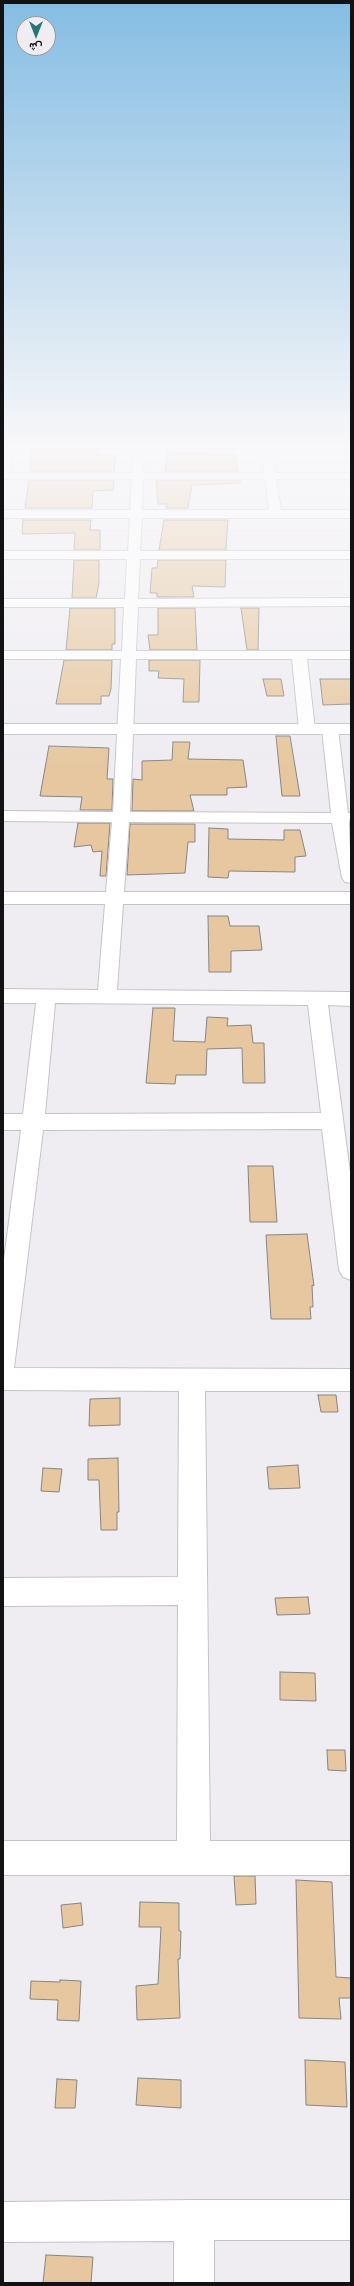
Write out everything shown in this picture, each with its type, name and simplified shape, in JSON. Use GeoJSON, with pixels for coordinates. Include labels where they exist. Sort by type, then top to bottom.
{"type":"FeatureCollection","features":[{"type":"Feature","properties":{"kind":"street"},"geometry":{"type":"LineString","coordinates":[[3,555],[351,555]]}},
{"type":"Feature","properties":{"kind":"street"},"geometry":{"type":"LineString","coordinates":[[107,997],[114,897],[122,816],[134,555]]}},
{"type":"Feature","properties":{"kind":"street"},"geometry":{"type":"LineString","coordinates":[[3,603],[351,602]]}},
{"type":"Feature","properties":{"kind":"street"},"geometry":{"type":"LineString","coordinates":[[3,655],[351,654]]}},
{"type":"Feature","properties":{"kind":"street"},"geometry":{"type":"LineString","coordinates":[[299,655],[307,729]]}},
{"type":"Feature","properties":{"kind":"street"},"geometry":{"type":"LineString","coordinates":[[3,729],[351,729]]}},
{"type":"Feature","properties":{"kind":"street"},"geometry":{"type":"LineString","coordinates":[[330,729],[345,818],[351,878]]}},
{"type":"Feature","properties":{"kind":"street"},"geometry":{"type":"LineString","coordinates":[[3,816],[345,818]]}},
{"type":"Feature","properties":{"kind":"street"},"geometry":{"type":"LineString","coordinates":[[3,898],[351,898]]}},
{"type":"Feature","properties":{"kind":"street"},"geometry":{"type":"LineString","coordinates":[[3,996],[351,999]]}},
{"type":"Feature","properties":{"kind":"street"},"geometry":{"type":"LineString","coordinates":[[3,1364],[33,1122],[46,997]]}},
{"type":"Feature","properties":{"kind":"street"},"geometry":{"type":"LineString","coordinates":[[317,999],[351,1270]]}},
{"type":"Feature","properties":{"kind":"street"},"geometry":{"type":"LineString","coordinates":[[3,1122],[332,1122]]}},
{"type":"Feature","properties":{"kind":"street"},"geometry":{"type":"LineString","coordinates":[[3,1379],[192,1381],[351,1380]]}},
{"type":"Feature","properties":{"kind":"street"},"geometry":{"type":"LineString","coordinates":[[192,1381],[194,1858]]}},
{"type":"Feature","properties":{"kind":"street"},"geometry":{"type":"LineString","coordinates":[[3,1592],[193,1591]]}},
{"type":"Feature","properties":{"kind":"street"},"geometry":{"type":"LineString","coordinates":[[3,1858],[351,1858]]}},
{"type":"Feature","properties":{"kind":"street"},"geometry":{"type":"LineString","coordinates":[[194,2220],[194,2283]]}},
{"type":"Feature","properties":{"kind":"street"},"geometry":{"type":"LineString","coordinates":[[3,2222],[351,2220]]}},
{"type":"Feature","properties":{"kind":"building"},"geometry":{"type":"Polygon","coordinates":[[[74,560],[99,560],[99,583],[96,598],[72,598],[74,560]]]}},
{"type":"Feature","properties":{"kind":"building"},"geometry":{"type":"Polygon","coordinates":[[[158,560],[226,560],[225,587],[192,586],[194,597],[157,597],[157,593],[150,593],[152,568],[157,568],[158,560]]]}},
{"type":"Feature","properties":{"kind":"building"},"geometry":{"type":"Polygon","coordinates":[[[70,608],[115,608],[115,644],[112,644],[112,650],[66,650],[70,608]]]}},
{"type":"Feature","properties":{"kind":"building"},"geometry":{"type":"Polygon","coordinates":[[[158,608],[195,608],[197,650],[150,650],[148,635],[158,635],[158,608]]]}},
{"type":"Feature","properties":{"kind":"building"},"geometry":{"type":"Polygon","coordinates":[[[241,608],[259,608],[258,650],[247,650],[241,608]]]}},
{"type":"Feature","properties":{"kind":"building"},"geometry":{"type":"Polygon","coordinates":[[[64,660],[112,660],[111,689],[109,696],[101,696],[101,704],[56,704],[64,660]]]}},
{"type":"Feature","properties":{"kind":"building"},"geometry":{"type":"Polygon","coordinates":[[[149,660],[200,660],[199,702],[183,702],[184,679],[158,678],[159,671],[149,671],[149,660]]]}},
{"type":"Feature","properties":{"kind":"building"},"geometry":{"type":"Polygon","coordinates":[[[263,679],[281,679],[284,696],[267,696],[263,679]]]}},
{"type":"Feature","properties":{"kind":"building"},"geometry":{"type":"Polygon","coordinates":[[[320,679],[351,679],[351,704],[323,705],[320,679]]]}},
{"type":"Feature","properties":{"kind":"building"},"geometry":{"type":"Polygon","coordinates":[[[276,736],[290,736],[300,796],[282,796],[276,736]]]}},
{"type":"Feature","properties":{"kind":"building"},"geometry":{"type":"Polygon","coordinates":[[[173,742],[190,742],[188,759],[243,760],[247,787],[227,788],[227,795],[190,795],[194,811],[132,811],[133,779],[142,780],[142,761],[172,760],[173,742]]]}},
{"type":"Feature","properties":{"kind":"building"},"geometry":{"type":"Polygon","coordinates":[[[49,746],[109,748],[107,779],[113,779],[112,810],[80,810],[82,797],[40,796],[49,746]]]}},
{"type":"Feature","properties":{"kind":"building"},"geometry":{"type":"Polygon","coordinates":[[[78,823],[110,823],[106,876],[100,876],[102,851],[93,852],[91,845],[74,847],[78,823]]]}},
{"type":"Feature","properties":{"kind":"building"},"geometry":{"type":"Polygon","coordinates":[[[130,824],[195,824],[195,842],[188,842],[185,873],[127,875],[130,824]]]}},
{"type":"Feature","properties":{"kind":"building"},"geometry":{"type":"Polygon","coordinates":[[[209,828],[228,829],[228,839],[284,840],[284,830],[300,830],[306,856],[295,857],[295,872],[229,871],[228,878],[208,877],[209,828]]]}},
{"type":"Feature","properties":{"kind":"building"},"geometry":{"type":"Polygon","coordinates":[[[208,916],[228,916],[230,926],[259,926],[262,950],[231,951],[231,972],[209,972],[208,916]]]}},
{"type":"Feature","properties":{"kind":"building"},"geometry":{"type":"Polygon","coordinates":[[[153,1008],[175,1008],[173,1041],[205,1042],[207,1017],[228,1018],[227,1026],[251,1025],[253,1043],[264,1043],[265,1083],[243,1083],[242,1048],[207,1049],[206,1075],[176,1075],[175,1084],[146,1083],[153,1008]]]}},
{"type":"Feature","properties":{"kind":"building"},"geometry":{"type":"Polygon","coordinates":[[[248,1166],[273,1166],[277,1222],[250,1222],[248,1166]]]}},
{"type":"Feature","properties":{"kind":"building"},"geometry":{"type":"Polygon","coordinates":[[[307,1234],[314,1286],[312,1285],[313,1307],[310,1307],[311,1319],[271,1319],[266,1235],[307,1234]]]}},
{"type":"Feature","properties":{"kind":"building"},"geometry":{"type":"Polygon","coordinates":[[[318,1395],[336,1395],[338,1412],[321,1412],[318,1395]]]}},
{"type":"Feature","properties":{"kind":"building"},"geometry":{"type":"Polygon","coordinates":[[[120,1398],[120,1425],[89,1426],[90,1399],[120,1398]]]}},
{"type":"Feature","properties":{"kind":"building"},"geometry":{"type":"Polygon","coordinates":[[[118,1458],[119,1512],[117,1512],[117,1530],[101,1530],[99,1480],[88,1480],[88,1459],[118,1458]]]}},
{"type":"Feature","properties":{"kind":"building"},"geometry":{"type":"Polygon","coordinates":[[[298,1465],[300,1488],[269,1489],[267,1467],[298,1465]]]}},
{"type":"Feature","properties":{"kind":"building"},"geometry":{"type":"Polygon","coordinates":[[[43,1468],[62,1469],[59,1492],[41,1491],[43,1468]]]}},
{"type":"Feature","properties":{"kind":"building"},"geometry":{"type":"Polygon","coordinates":[[[308,1597],[310,1614],[277,1615],[275,1598],[308,1597]]]}},
{"type":"Feature","properties":{"kind":"building"},"geometry":{"type":"Polygon","coordinates":[[[280,1672],[315,1673],[316,1701],[280,1700],[280,1672]]]}},
{"type":"Feature","properties":{"kind":"building"},"geometry":{"type":"Polygon","coordinates":[[[327,1750],[345,1750],[346,1771],[328,1770],[327,1750]]]}},
{"type":"Feature","properties":{"kind":"building"},"geometry":{"type":"Polygon","coordinates":[[[234,1876],[255,1876],[256,1904],[236,1905],[234,1876]]]}},
{"type":"Feature","properties":{"kind":"building"},"geometry":{"type":"Polygon","coordinates":[[[296,1880],[332,1882],[336,1977],[351,1978],[351,1998],[339,1998],[341,2019],[299,2018],[296,1880]]]}},
{"type":"Feature","properties":{"kind":"building"},"geometry":{"type":"Polygon","coordinates":[[[140,1902],[179,1903],[179,1931],[181,1931],[180,1959],[178,1959],[180,2018],[137,2020],[136,1986],[158,1984],[161,1927],[139,1927],[140,1902]]]}},
{"type":"Feature","properties":{"kind":"building"},"geometry":{"type":"Polygon","coordinates":[[[81,1903],[83,1925],[63,1928],[61,1905],[81,1903]]]}},
{"type":"Feature","properties":{"kind":"building"},"geometry":{"type":"Polygon","coordinates":[[[60,1980],[81,1981],[79,2021],[57,2020],[58,2000],[30,1999],[31,1981],[60,1982],[60,1980]]]}},
{"type":"Feature","properties":{"kind":"building"},"geometry":{"type":"Polygon","coordinates":[[[305,2060],[345,2062],[347,2107],[306,2105],[305,2060]]]}},
{"type":"Feature","properties":{"kind":"building"},"geometry":{"type":"Polygon","coordinates":[[[138,2078],[181,2080],[181,2108],[136,2105],[138,2078]]]}},
{"type":"Feature","properties":{"kind":"building"},"geometry":{"type":"Polygon","coordinates":[[[57,2079],[77,2080],[75,2108],[55,2108],[57,2079]]]}},
{"type":"Feature","properties":{"kind":"building"},"geometry":{"type":"Polygon","coordinates":[[[46,2255],[93,2257],[91,2283],[43,2283],[46,2255]]]}}]}
